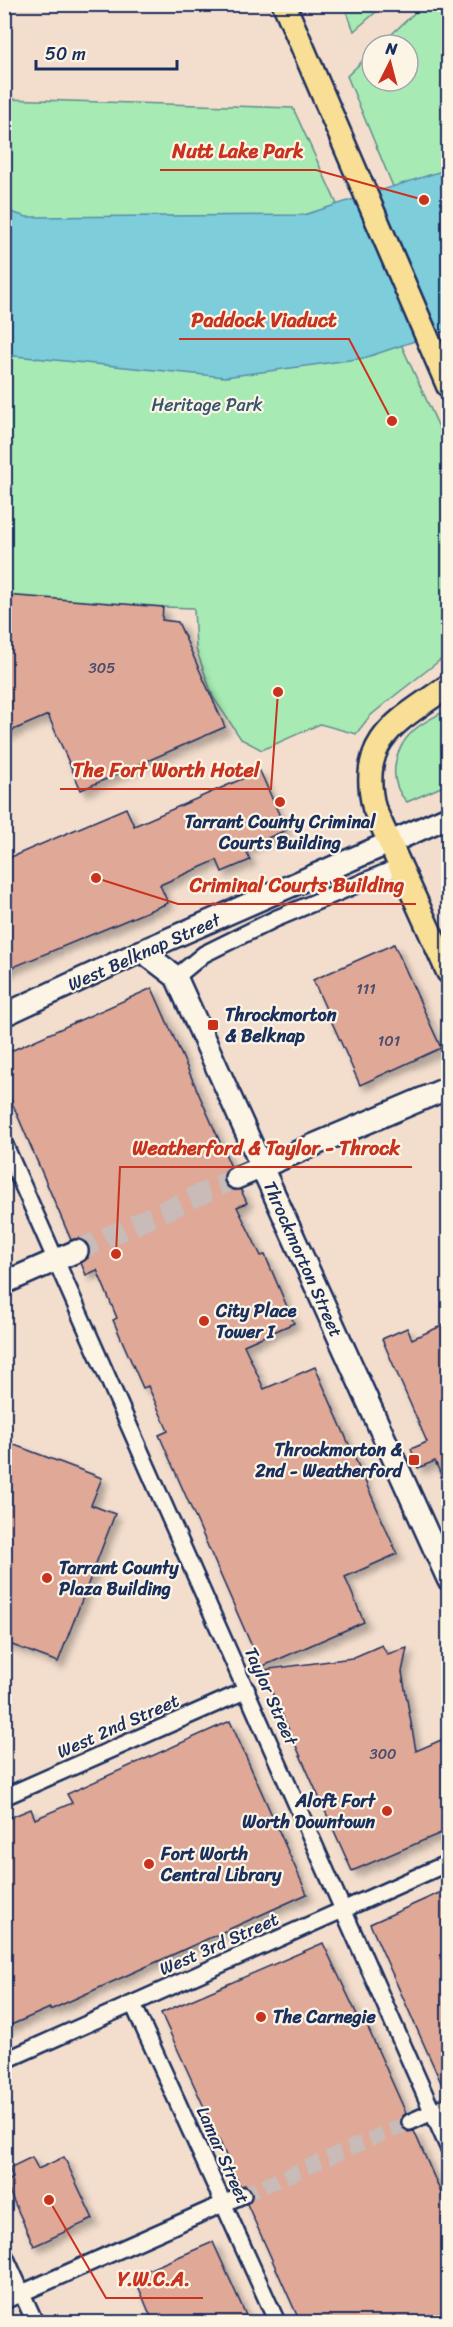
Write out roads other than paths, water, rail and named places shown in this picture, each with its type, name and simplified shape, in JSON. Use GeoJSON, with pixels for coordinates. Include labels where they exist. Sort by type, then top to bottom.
{"type":"FeatureCollection","features":[{"type":"Feature","properties":{"kind":"main road"},"geometry":{"type":"LineString","coordinates":[[284,4],[448,386]]}},
{"type":"Feature","properties":{"kind":"main road"},"geometry":{"type":"LineString","coordinates":[[448,686],[389,730],[373,754],[369,772],[370,794],[374,808],[448,972]]}},
{"type":"Feature","properties":{"kind":"main road","name":"West Belknap Street"},"geometry":{"type":"LineString","coordinates":[[4,1016],[142,951],[448,818]]}},
{"type":"Feature","properties":{"kind":"main road","name":"Throckmorton Street"},"geometry":{"type":"LineString","coordinates":[[142,951],[176,977],[448,1579]]}},
{"type":"Feature","properties":{"kind":"main road"},"geometry":{"type":"LineString","coordinates":[[236,1178],[448,1088]]}},
{"type":"Feature","properties":{"kind":"main road"},"geometry":{"type":"LineString","coordinates":[[4,1283],[67,1256]]}},
{"type":"Feature","properties":{"kind":"street"},"geometry":{"type":"LineString","coordinates":[[176,977],[204,954],[275,920],[401,866]]}},
{"type":"Feature","properties":{"kind":"street","name":"Taylor Street"},"geometry":{"type":"LineString","coordinates":[[4,1143],[67,1256],[247,1690],[448,2147]]}},
{"type":"Feature","properties":{"kind":"street","name":"West 2nd Street"},"geometry":{"type":"LineString","coordinates":[[4,1797],[247,1690]]}},
{"type":"Feature","properties":{"kind":"street","name":"West 3rd Street"},"geometry":{"type":"LineString","coordinates":[[4,2061],[448,1863]]}},
{"type":"Feature","properties":{"kind":"street","name":"Lamar Street"},"geometry":{"type":"LineString","coordinates":[[133,2004],[277,2322]]}},
{"type":"Feature","properties":{"kind":"street"},"geometry":{"type":"LineString","coordinates":[[410,2122],[448,2105]]}},
{"type":"Feature","properties":{"kind":"street"},"geometry":{"type":"LineString","coordinates":[[4,2301],[243,2195]]}},
{"type":"Feature","properties":{"kind":"street"},"geometry":{"type":"LineString","coordinates":[[4,2254],[35,2322]]}},
{"type":"Feature","properties":{"kind":"water"},"geometry":{"type":"Polygon","coordinates":[[[448,169],[448,330],[364,358],[225,377],[5,355],[4,210],[27,217],[304,215],[448,169]]]}},
{"type":"Feature","properties":{"kind":"tunnel"},"geometry":{"type":"LineString","coordinates":[[77,1251],[236,1178]]}},
{"type":"Feature","properties":{"kind":"tunnel"},"geometry":{"type":"LineString","coordinates":[[243,2195],[410,2122]]}},
{"type":"Feature","properties":{"kind":"place","name":"Nutt Lake Park"},"geometry":{"type":"Point","coordinates":[424,200]}},
{"type":"Feature","properties":{"kind":"place","name":"Paddock Viaduct"},"geometry":{"type":"Point","coordinates":[392,421]}},
{"type":"Feature","properties":{"kind":"place","name":"The Fort Worth Hotel"},"geometry":{"type":"Point","coordinates":[278,692]}},
{"type":"Feature","properties":{"kind":"place","name":"Tarrant County Criminal Courts Building"},"geometry":{"type":"Point","coordinates":[280,802]}},
{"type":"Feature","properties":{"kind":"place","name":"Criminal Courts Building"},"geometry":{"type":"Point","coordinates":[96,878]}},
{"type":"Feature","properties":{"kind":"place","name":"Throckmorton & Belknap"},"geometry":{"type":"Point","coordinates":[213,1025]}},
{"type":"Feature","properties":{"kind":"place","name":"Weatherford & Taylor - Throck"},"geometry":{"type":"Point","coordinates":[116,1254]}},
{"type":"Feature","properties":{"kind":"place","name":"City Place Tower I"},"geometry":{"type":"Point","coordinates":[204,1321]}},
{"type":"Feature","properties":{"kind":"place","name":"Throckmorton & 2nd - Weatherford"},"geometry":{"type":"Point","coordinates":[414,1460]}},
{"type":"Feature","properties":{"kind":"place","name":"Tarrant County Plaza Building"},"geometry":{"type":"Point","coordinates":[47,1578]}},
{"type":"Feature","properties":{"kind":"place","name":"Aloft Fort Worth Downtown"},"geometry":{"type":"Point","coordinates":[387,1811]}},
{"type":"Feature","properties":{"kind":"place","name":"Fort Worth Central Library"},"geometry":{"type":"Point","coordinates":[149,1864]}},
{"type":"Feature","properties":{"kind":"place","name":"The Carnegie"},"geometry":{"type":"Point","coordinates":[261,2017]}},
{"type":"Feature","properties":{"kind":"place","name":"Y.W.C.A."},"geometry":{"type":"Point","coordinates":[49,2200]}},
{"type":"Feature","properties":{"kind":"park label","name":"Heritage Park"},"geometry":{"type":"Point","coordinates":[207,405]}}]}
